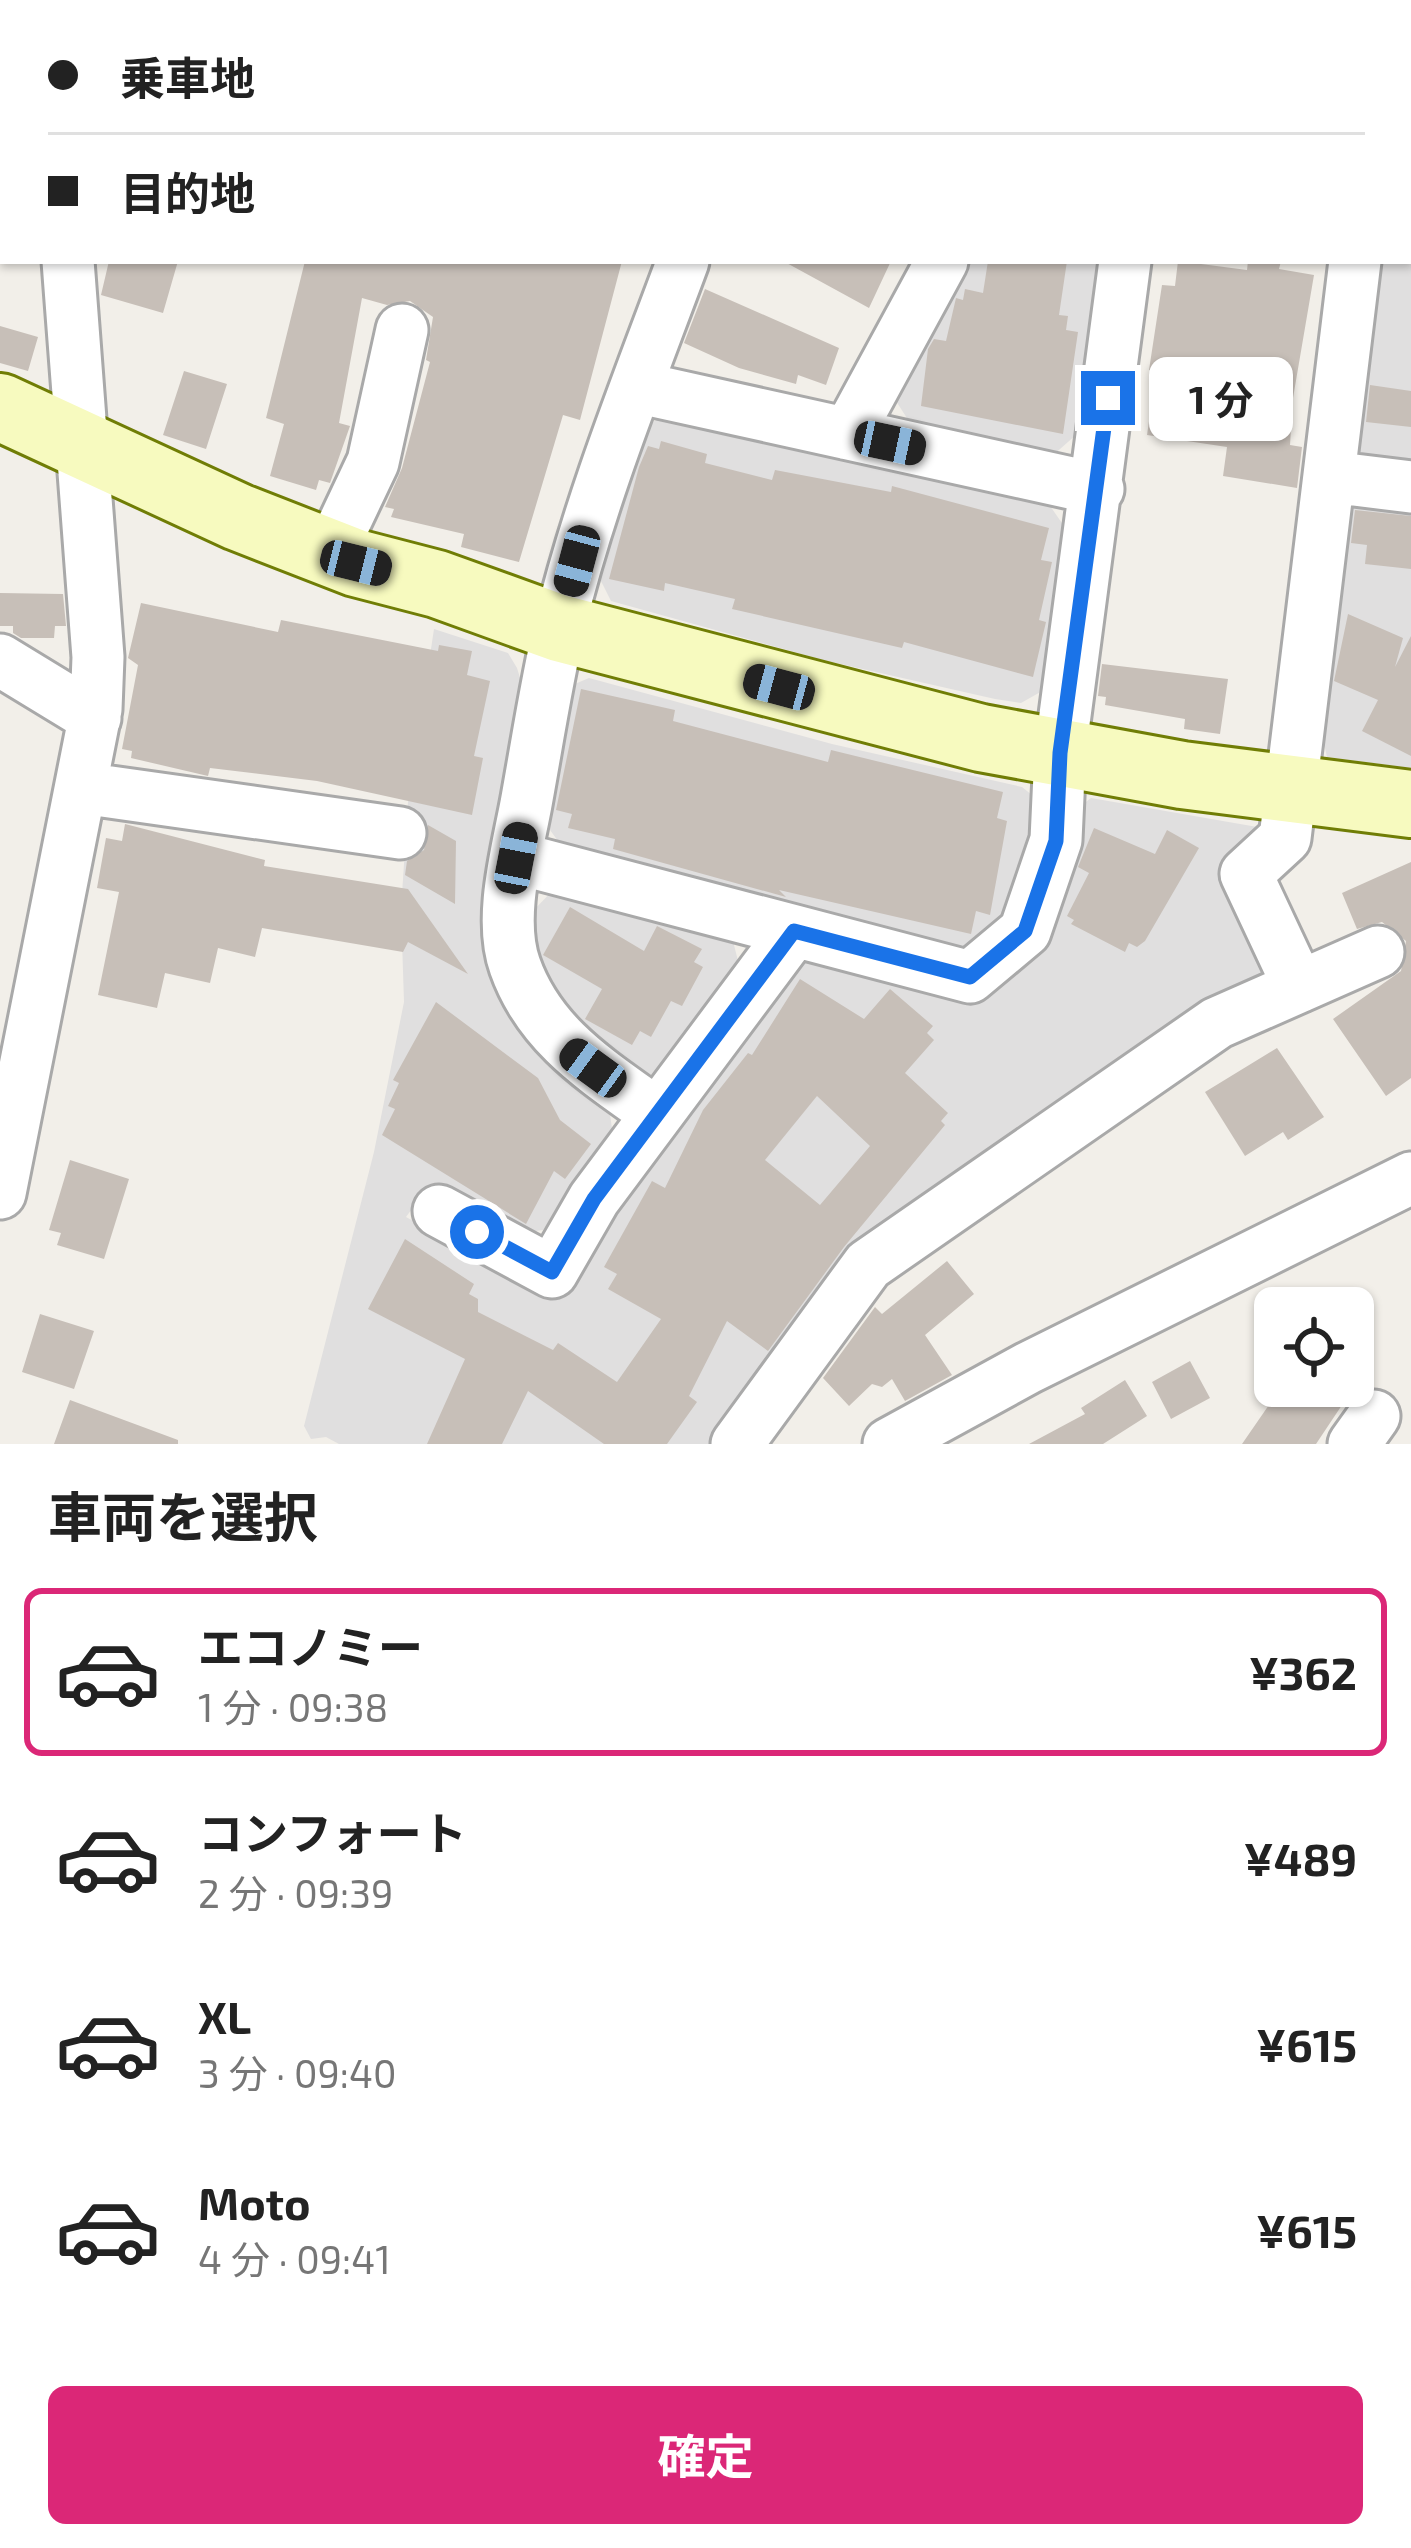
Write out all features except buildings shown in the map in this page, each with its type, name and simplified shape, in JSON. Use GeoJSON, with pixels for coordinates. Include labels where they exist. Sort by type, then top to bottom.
{"type":"FeatureCollection","features":[{"type":"Feature","properties":{"kind":"street"},"geometry":{"type":"LineString","coordinates":[[0,1193],[12,1086],[94,718],[98,656],[68,264]]}},
{"type":"Feature","properties":{"kind":"street"},"geometry":{"type":"LineString","coordinates":[[657,1114],[561,1045],[523,986],[512,960],[510,930],[516,858],[559,628],[636,387],[682,264]]}},
{"type":"Feature","properties":{"kind":"street"},"geometry":{"type":"LineString","coordinates":[[848,434],[940,264]]}},
{"type":"Feature","properties":{"kind":"street"},"geometry":{"type":"LineString","coordinates":[[516,858],[970,977],[1025,931],[1056,841],[1060,753],[1098,489],[1124,264]]}},
{"type":"Feature","properties":{"kind":"street"},"geometry":{"type":"LineString","coordinates":[[1299,987],[1246,874],[1285,838],[1355,264]]}},
{"type":"Feature","properties":{"kind":"street"},"geometry":{"type":"LineString","coordinates":[[330,553],[373,462],[402,330]]}},
{"type":"Feature","properties":{"kind":"street"},"geometry":{"type":"LineString","coordinates":[[636,387],[1098,489]]}},
{"type":"Feature","properties":{"kind":"street"},"geometry":{"type":"LineString","coordinates":[[0,407],[330,553],[437,584],[559,628],[862,710],[1060,753],[1411,804]]}},
{"type":"Feature","properties":{"kind":"street"},"geometry":{"type":"LineString","coordinates":[[1330,477],[1411,487]]}},
{"type":"Feature","properties":{"kind":"street"},"geometry":{"type":"LineString","coordinates":[[0,660],[94,718]]}},
{"type":"Feature","properties":{"kind":"street"},"geometry":{"type":"LineString","coordinates":[[82,788],[400,833]]}},
{"type":"Feature","properties":{"kind":"street"},"geometry":{"type":"LineString","coordinates":[[439,1211],[552,1272],[594,1199],[794,931]]}},
{"type":"Feature","properties":{"kind":"street"},"geometry":{"type":"LineString","coordinates":[[737,1444],[868,1265],[1217,1023],[1378,952]]}},
{"type":"Feature","properties":{"kind":"street"},"geometry":{"type":"LineString","coordinates":[[889,1444],[1028,1368],[1411,1178]]}},
{"type":"Feature","properties":{"kind":"shaded area"},"geometry":{"type":"Polygon","coordinates":[[[965,264],[1097,264],[1077,434],[1051,457],[912,426],[896,401],[965,264]]]}},
{"type":"Feature","properties":{"kind":"shaded area"},"geometry":{"type":"Polygon","coordinates":[[[1373,264],[1411,264],[1411,768],[1327,757],[1319,722],[1373,264]]]}},
{"type":"Feature","properties":{"kind":"shaded area"},"geometry":{"type":"Polygon","coordinates":[[[673,413],[1046,500],[1066,529],[1044,690],[1021,703],[995,699],[823,660],[611,601],[596,571],[643,426],[673,413]]]}},
{"type":"Feature","properties":{"kind":"shaded area"},"geometry":{"type":"Polygon","coordinates":[[[434,629],[508,653],[517,668],[521,681],[491,909],[492,969],[508,1011],[563,1078],[610,1114],[613,1136],[543,1230],[521,1233],[429,1186],[406,1217],[548,1295],[801,958],[978,999],[1073,812],[1091,798],[1263,828],[1265,964],[1254,999],[858,1256],[730,1444],[339,1444],[326,1437],[311,1439],[304,1426],[374,1152],[404,1002],[401,910],[408,802],[434,629]]]}},
{"type":"Feature","properties":{"kind":"shaded area"},"geometry":{"type":"Polygon","coordinates":[[[589,678],[832,744],[1022,787],[1037,799],[1017,903],[968,957],[563,848],[545,823],[563,689],[589,678]]]}},
{"type":"Feature","properties":{"kind":"shaded area"},"geometry":{"type":"Polygon","coordinates":[[[557,886],[732,937],[740,969],[665,1072],[629,1078],[537,976],[532,912],[557,886]]]}},
{"type":"Feature","properties":{"kind":"route"},"geometry":{"type":"LineString","coordinates":[[477,1232],[552,1272],[594,1199],[794,931],[970,977],[1025,931],[1056,841],[1060,753],[1108,398]]}}]}
